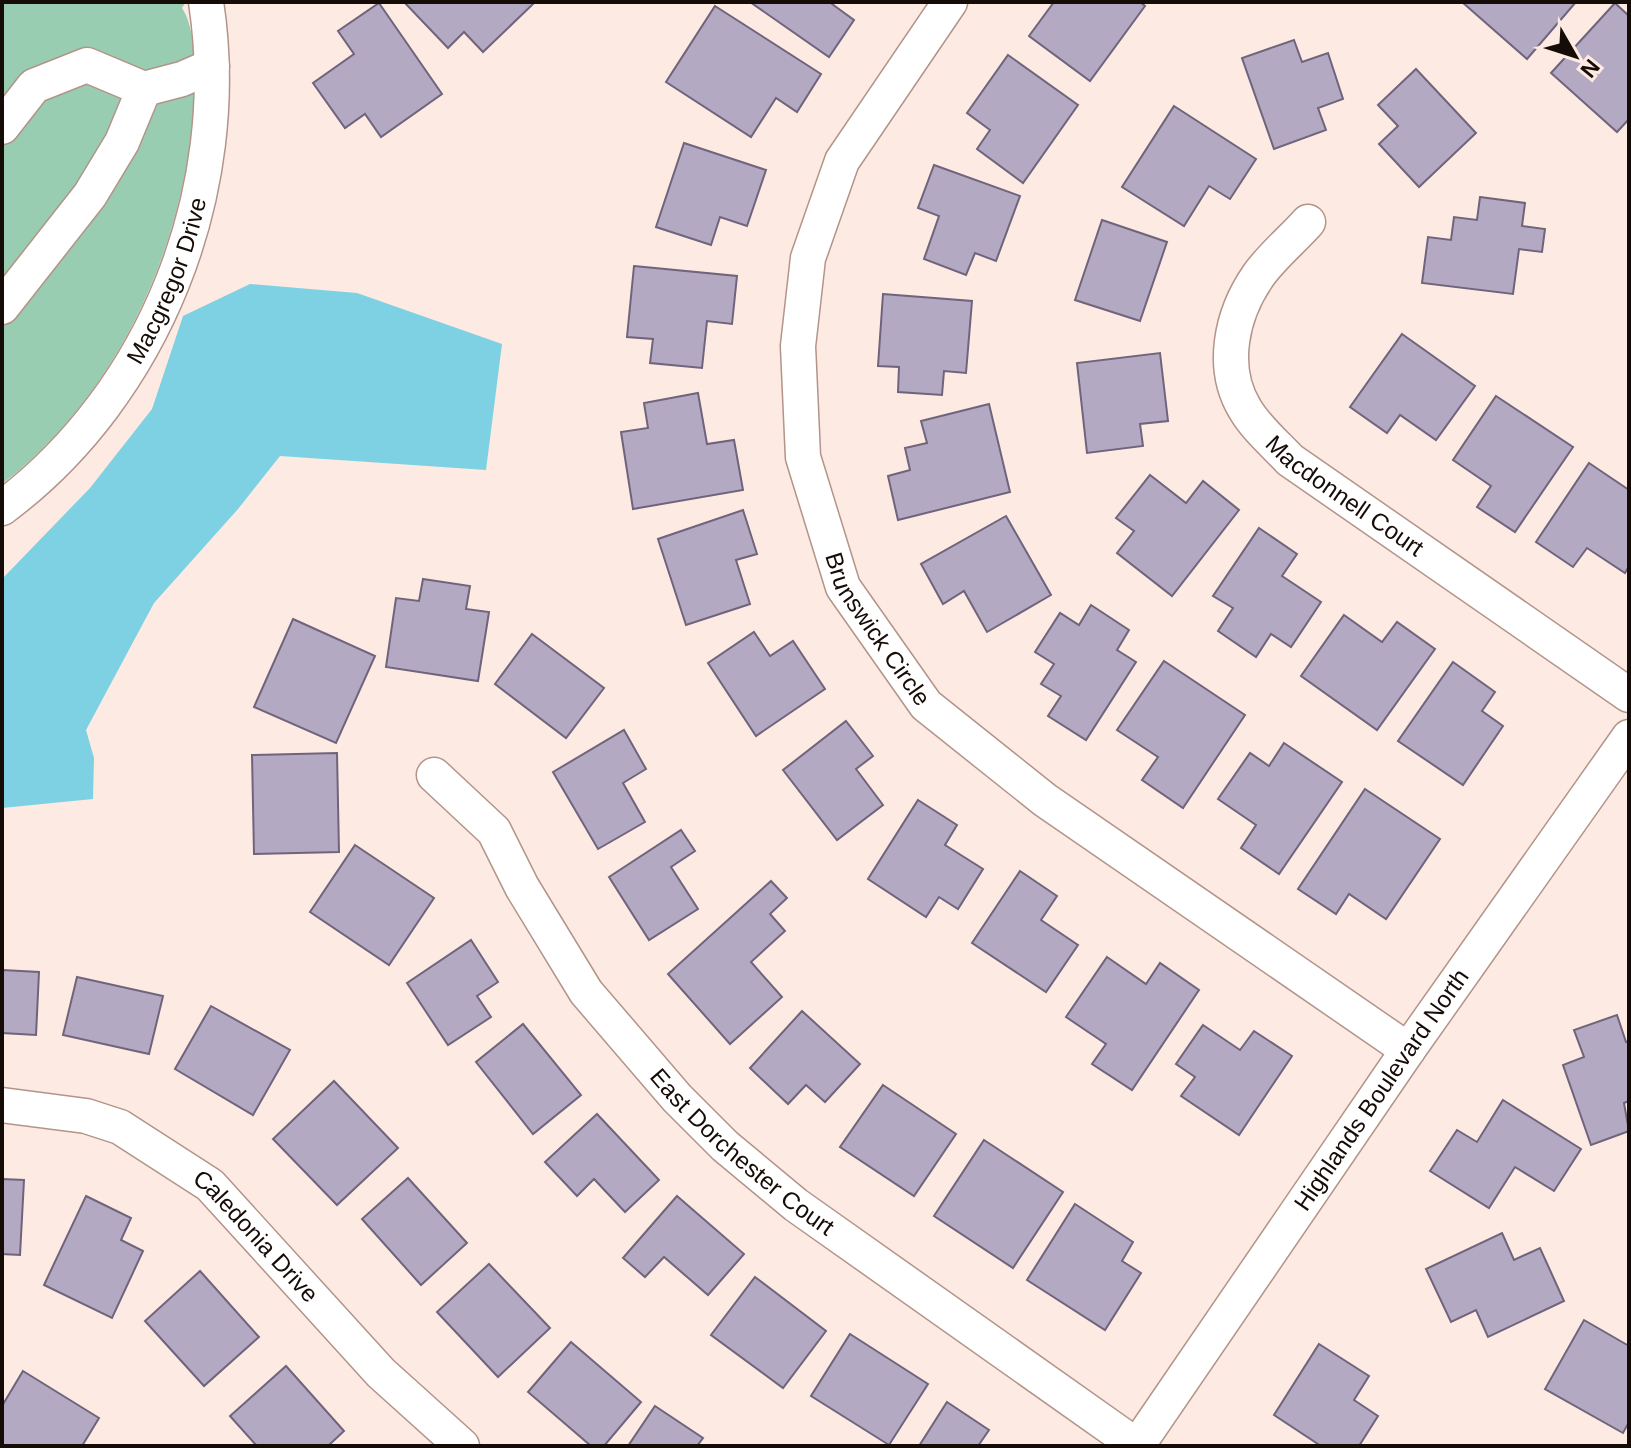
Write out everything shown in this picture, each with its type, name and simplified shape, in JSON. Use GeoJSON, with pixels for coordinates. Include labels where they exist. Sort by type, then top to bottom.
{"type":"FeatureCollection","features":[{"type":"Feature","properties":{"kind":"street","name":"Brunswick Circle"},"geometry":{"type":"LineString","coordinates":[[950,2],[842,161],[808,258],[798,346],[803,457],[843,587],[926,705],[1045,800],[1408,1050]]}},
{"type":"Feature","properties":{"kind":"street","name":"Macgregor Drive"},"geometry":{"type":"LineString","coordinates":[[8,495],[54,464],[121,383],[171,287],[189,236],[204,171],[212,119],[215,6]]}},
{"type":"Feature","properties":{"kind":"street"},"geometry":{"type":"LineString","coordinates":[[2,127],[34,86],[87,65],[144,89],[182,79],[212,66]]}},
{"type":"Feature","properties":{"kind":"street"},"geometry":{"type":"LineString","coordinates":[[2,307],[90,195],[122,142],[144,89]]}},
{"type":"Feature","properties":{"kind":"street","name":"Macdonnell Court"},"geometry":{"type":"LineString","coordinates":[[1308,222],[1258,277],[1239,314],[1228,357],[1234,388],[1246,412],[1290,460],[1629,695]]}},
{"type":"Feature","properties":{"kind":"street","name":"Highlands Boulevard North"},"geometry":{"type":"LineString","coordinates":[[1137,1446],[1408,1050],[1629,737]]}},
{"type":"Feature","properties":{"kind":"street","name":"East Dorchester Court"},"geometry":{"type":"LineString","coordinates":[[434,775],[494,831],[522,887],[586,992],[677,1098],[725,1146],[796,1205],[1137,1446]]}},
{"type":"Feature","properties":{"kind":"street","name":"Caledonia Drive"},"geometry":{"type":"LineString","coordinates":[[2,1105],[86,1116],[120,1127],[210,1185],[381,1373],[462,1446]]}},
{"type":"Feature","properties":{"kind":"green space"},"geometry":{"type":"Polygon","coordinates":[[[2,2],[186,2],[182,8],[192,37],[194,91],[189,146],[179,201],[162,256],[140,309],[113,359],[81,406],[44,448],[2,484],[2,2]]]}},
{"type":"Feature","properties":{"kind":"water"},"geometry":{"type":"Polygon","coordinates":[[[250,284],[357,293],[502,344],[486,470],[280,456],[238,509],[154,603],[86,730],[94,758],[93,799],[2,808],[2,579],[90,488],[152,409],[183,316],[250,284]]]}},
{"type":"Feature","properties":{"kind":"building"},"geometry":{"type":"Polygon","coordinates":[[[404,2],[533,4],[483,52],[464,32],[448,48],[404,2]]]}},
{"type":"Feature","properties":{"kind":"building"},"geometry":{"type":"Polygon","coordinates":[[[750,2],[833,2],[854,20],[829,57],[750,2]]]}},
{"type":"Feature","properties":{"kind":"building"},"geometry":{"type":"Polygon","coordinates":[[[1054,2],[1140,2],[1145,6],[1090,81],[1029,36],[1054,2]]]}},
{"type":"Feature","properties":{"kind":"building"},"geometry":{"type":"Polygon","coordinates":[[[1462,2],[1576,2],[1527,59],[1462,2]]]}},
{"type":"Feature","properties":{"kind":"building"},"geometry":{"type":"Polygon","coordinates":[[[379,3],[442,94],[381,137],[365,114],[345,128],[313,83],[354,54],[338,31],[379,3]]]}},
{"type":"Feature","properties":{"kind":"building"},"geometry":{"type":"Polygon","coordinates":[[[1615,3],[1629,16],[1629,119],[1617,132],[1551,73],[1615,3]]]}},
{"type":"Feature","properties":{"kind":"building"},"geometry":{"type":"Polygon","coordinates":[[[715,6],[821,74],[797,112],[776,98],[751,137],[666,82],[715,6]]]}},
{"type":"Feature","properties":{"kind":"building"},"geometry":{"type":"Polygon","coordinates":[[[1294,40],[1302,62],[1328,53],[1343,99],[1318,108],[1326,130],[1274,149],[1242,58],[1294,40]]]}},
{"type":"Feature","properties":{"kind":"building"},"geometry":{"type":"Polygon","coordinates":[[[1008,55],[1078,105],[1023,183],[977,149],[990,130],[967,113],[1008,55]]]}},
{"type":"Feature","properties":{"kind":"building"},"geometry":{"type":"Polygon","coordinates":[[[1416,69],[1476,133],[1419,187],[1379,144],[1398,126],[1378,105],[1416,69]]]}},
{"type":"Feature","properties":{"kind":"building"},"geometry":{"type":"Polygon","coordinates":[[[1174,106],[1256,159],[1230,199],[1209,186],[1184,226],[1122,187],[1174,106]]]}},
{"type":"Feature","properties":{"kind":"building"},"geometry":{"type":"Polygon","coordinates":[[[684,143],[766,170],[747,226],[720,217],[711,245],[656,227],[684,143]]]}},
{"type":"Feature","properties":{"kind":"building"},"geometry":{"type":"Polygon","coordinates":[[[934,165],[1020,196],[996,261],[975,253],[966,275],[924,259],[939,216],[918,208],[934,165]]]}},
{"type":"Feature","properties":{"kind":"building"},"geometry":{"type":"Polygon","coordinates":[[[1480,197],[1525,203],[1522,226],[1545,229],[1542,252],[1519,249],[1513,294],[1422,283],[1428,237],[1451,240],[1454,217],[1477,220],[1480,197]]]}},
{"type":"Feature","properties":{"kind":"building"},"geometry":{"type":"Polygon","coordinates":[[[1102,220],[1167,242],[1140,321],[1075,300],[1102,220]]]}},
{"type":"Feature","properties":{"kind":"building"},"geometry":{"type":"Polygon","coordinates":[[[634,266],[737,276],[732,324],[707,321],[702,368],[650,363],[653,339],[627,337],[634,266]]]}},
{"type":"Feature","properties":{"kind":"building"},"geometry":{"type":"Polygon","coordinates":[[[883,294],[972,301],[966,373],[944,371],[942,395],[898,392],[899,367],[878,366],[883,294]]]}},
{"type":"Feature","properties":{"kind":"building"},"geometry":{"type":"Polygon","coordinates":[[[1402,334],[1475,386],[1436,440],[1400,415],[1387,433],[1350,407],[1402,334]]]}},
{"type":"Feature","properties":{"kind":"building"},"geometry":{"type":"Polygon","coordinates":[[[1160,353],[1168,421],[1140,424],[1143,446],[1087,453],[1077,363],[1160,353]]]}},
{"type":"Feature","properties":{"kind":"building"},"geometry":{"type":"Polygon","coordinates":[[[698,393],[707,444],[734,440],[743,490],[633,509],[621,432],[648,428],[644,403],[698,393]]]}},
{"type":"Feature","properties":{"kind":"building"},"geometry":{"type":"Polygon","coordinates":[[[1496,396],[1573,447],[1515,532],[1477,507],[1491,486],[1453,460],[1496,396]]]}},
{"type":"Feature","properties":{"kind":"building"},"geometry":{"type":"Polygon","coordinates":[[[989,404],[1010,492],[898,520],[888,476],[910,470],[905,448],[927,443],[921,421],[989,404]]]}},
{"type":"Feature","properties":{"kind":"building"},"geometry":{"type":"Polygon","coordinates":[[[1589,463],[1629,490],[1629,566],[1625,573],[1587,548],[1573,567],[1536,542],[1589,463]]]}},
{"type":"Feature","properties":{"kind":"building"},"geometry":{"type":"Polygon","coordinates":[[[1150,475],[1186,503],[1203,481],[1239,510],[1172,596],[1117,553],[1134,531],[1116,518],[1150,475]]]}},
{"type":"Feature","properties":{"kind":"building"},"geometry":{"type":"Polygon","coordinates":[[[743,510],[757,554],[736,560],[750,604],[686,625],[658,539],[743,510]]]}},
{"type":"Feature","properties":{"kind":"building"},"geometry":{"type":"Polygon","coordinates":[[[1006,516],[1051,595],[987,632],[964,591],[943,604],[921,564],[1006,516]]]}},
{"type":"Feature","properties":{"kind":"building"},"geometry":{"type":"Polygon","coordinates":[[[1259,528],[1297,554],[1282,576],[1321,602],[1291,647],[1271,634],[1256,657],[1218,631],[1233,608],[1213,596],[1259,528]]]}},
{"type":"Feature","properties":{"kind":"building"},"geometry":{"type":"Polygon","coordinates":[[[423,579],[470,586],[466,609],[489,612],[478,681],[386,667],[396,598],[419,601],[423,579]]]}},
{"type":"Feature","properties":{"kind":"building"},"geometry":{"type":"Polygon","coordinates":[[[1091,605],[1129,630],[1117,650],[1136,662],[1086,740],[1048,716],[1061,696],[1041,684],[1054,664],[1035,652],[1060,613],[1079,625],[1091,605]]]}},
{"type":"Feature","properties":{"kind":"building"},"geometry":{"type":"Polygon","coordinates":[[[1344,615],[1382,642],[1397,622],[1435,649],[1377,730],[1301,676],[1344,615]]]}},
{"type":"Feature","properties":{"kind":"building"},"geometry":{"type":"Polygon","coordinates":[[[293,619],[375,656],[336,743],[254,707],[293,619]]]}},
{"type":"Feature","properties":{"kind":"building"},"geometry":{"type":"Polygon","coordinates":[[[754,632],[770,656],[793,641],[825,689],[756,736],[708,663],[754,632]]]}},
{"type":"Feature","properties":{"kind":"building"},"geometry":{"type":"Polygon","coordinates":[[[532,634],[604,688],[566,738],[495,684],[532,634]]]}},
{"type":"Feature","properties":{"kind":"building"},"geometry":{"type":"Polygon","coordinates":[[[1164,661],[1245,715],[1183,808],[1142,780],[1158,757],[1117,730],[1164,661]]]}},
{"type":"Feature","properties":{"kind":"building"},"geometry":{"type":"Polygon","coordinates":[[[1453,662],[1495,692],[1482,711],[1503,726],[1463,785],[1398,741],[1453,662]]]}},
{"type":"Feature","properties":{"kind":"building"},"geometry":{"type":"Polygon","coordinates":[[[846,721],[873,756],[856,769],[883,805],[837,840],[783,770],[846,721]]]}},
{"type":"Feature","properties":{"kind":"building"},"geometry":{"type":"Polygon","coordinates":[[[624,730],[646,769],[623,783],[645,822],[598,849],[553,772],[624,730]]]}},
{"type":"Feature","properties":{"kind":"building"},"geometry":{"type":"Polygon","coordinates":[[[1284,743],[1342,782],[1279,874],[1241,848],[1256,825],[1218,799],[1250,753],[1269,766],[1284,743]]]}},
{"type":"Feature","properties":{"kind":"building"},"geometry":{"type":"Polygon","coordinates":[[[337,753],[339,852],[254,854],[252,755],[337,753]]]}},
{"type":"Feature","properties":{"kind":"building"},"geometry":{"type":"Polygon","coordinates":[[[1365,789],[1440,839],[1386,919],[1349,894],[1336,914],[1298,889],[1365,789]]]}},
{"type":"Feature","properties":{"kind":"building"},"geometry":{"type":"Polygon","coordinates":[[[918,800],[957,825],[945,845],[983,869],[958,909],[939,897],[926,917],[868,879],[918,800]]]}},
{"type":"Feature","properties":{"kind":"building"},"geometry":{"type":"Polygon","coordinates":[[[681,830],[695,851],[671,867],[698,909],[649,940],[609,877],[681,830]]]}},
{"type":"Feature","properties":{"kind":"building"},"geometry":{"type":"Polygon","coordinates":[[[355,845],[434,898],[389,965],[310,912],[355,845]]]}},
{"type":"Feature","properties":{"kind":"building"},"geometry":{"type":"Polygon","coordinates":[[[1020,871],[1057,896],[1041,920],[1078,945],[1046,992],[972,943],[1020,871]]]}},
{"type":"Feature","properties":{"kind":"building"},"geometry":{"type":"Polygon","coordinates":[[[771,881],[787,898],[770,914],[785,931],[751,962],[782,997],[730,1044],[668,974],[771,881]]]}},
{"type":"Feature","properties":{"kind":"building"},"geometry":{"type":"Polygon","coordinates":[[[471,940],[498,982],[477,996],[491,1017],[448,1045],[407,983],[471,940]]]}},
{"type":"Feature","properties":{"kind":"building"},"geometry":{"type":"Polygon","coordinates":[[[1107,957],[1146,984],[1160,963],[1199,990],[1132,1090],[1092,1064],[1106,1044],[1066,1017],[1107,957]]]}},
{"type":"Feature","properties":{"kind":"building"},"geometry":{"type":"Polygon","coordinates":[[[2,970],[39,972],[36,1035],[2,1033],[2,970]]]}},
{"type":"Feature","properties":{"kind":"building"},"geometry":{"type":"Polygon","coordinates":[[[77,977],[163,996],[149,1054],[63,1035],[77,977]]]}},
{"type":"Feature","properties":{"kind":"building"},"geometry":{"type":"Polygon","coordinates":[[[211,1006],[290,1050],[253,1115],[175,1069],[211,1006]]]}},
{"type":"Feature","properties":{"kind":"building"},"geometry":{"type":"Polygon","coordinates":[[[802,1011],[860,1064],[825,1102],[806,1085],[788,1104],[750,1068],[802,1011]]]}},
{"type":"Feature","properties":{"kind":"building"},"geometry":{"type":"Polygon","coordinates":[[[1617,1015],[1626,1042],[1629,1041],[1629,1101],[1624,1103],[1629,1131],[1591,1145],[1563,1065],[1584,1057],[1574,1030],[1617,1015]]]}},
{"type":"Feature","properties":{"kind":"building"},"geometry":{"type":"Polygon","coordinates":[[[523,1024],[581,1095],[533,1134],[476,1062],[523,1024]]]}},
{"type":"Feature","properties":{"kind":"building"},"geometry":{"type":"Polygon","coordinates":[[[1203,1025],[1240,1050],[1254,1031],[1292,1056],[1239,1135],[1181,1096],[1195,1077],[1176,1064],[1203,1025]]]}},
{"type":"Feature","properties":{"kind":"building"},"geometry":{"type":"Polygon","coordinates":[[[334,1081],[398,1148],[337,1205],[273,1139],[334,1081]]]}},
{"type":"Feature","properties":{"kind":"building"},"geometry":{"type":"Polygon","coordinates":[[[883,1085],[956,1134],[914,1196],[840,1147],[883,1085]]]}},
{"type":"Feature","properties":{"kind":"building"},"geometry":{"type":"Polygon","coordinates":[[[1503,1100],[1581,1149],[1554,1191],[1515,1167],[1489,1208],[1430,1171],[1457,1130],[1477,1142],[1503,1100]]]}},
{"type":"Feature","properties":{"kind":"building"},"geometry":{"type":"Polygon","coordinates":[[[597,1114],[659,1180],[625,1212],[594,1179],[577,1196],[545,1162],[597,1114]]]}},
{"type":"Feature","properties":{"kind":"building"},"geometry":{"type":"Polygon","coordinates":[[[984,1140],[1063,1192],[1013,1268],[934,1216],[984,1140]]]}},
{"type":"Feature","properties":{"kind":"building"},"geometry":{"type":"Polygon","coordinates":[[[408,1178],[467,1243],[421,1285],[362,1219],[408,1178]]]}},
{"type":"Feature","properties":{"kind":"building"},"geometry":{"type":"Polygon","coordinates":[[[2,1179],[24,1180],[20,1255],[2,1254],[2,1179]]]}},
{"type":"Feature","properties":{"kind":"building"},"geometry":{"type":"Polygon","coordinates":[[[86,1196],[131,1218],[121,1240],[143,1251],[112,1318],[44,1285],[86,1196]]]}},
{"type":"Feature","properties":{"kind":"building"},"geometry":{"type":"Polygon","coordinates":[[[677,1196],[744,1254],[708,1295],[664,1257],[645,1277],[623,1258],[677,1196]]]}},
{"type":"Feature","properties":{"kind":"building"},"geometry":{"type":"Polygon","coordinates":[[[1075,1204],[1133,1242],[1122,1261],[1141,1273],[1105,1330],[1027,1280],[1075,1204]]]}},
{"type":"Feature","properties":{"kind":"building"},"geometry":{"type":"Polygon","coordinates":[[[1502,1233],[1514,1260],[1540,1248],[1564,1301],[1488,1337],[1476,1310],[1451,1322],[1426,1269],[1502,1233]]]}},
{"type":"Feature","properties":{"kind":"building"},"geometry":{"type":"Polygon","coordinates":[[[489,1264],[550,1328],[498,1377],[437,1312],[489,1264]]]}},
{"type":"Feature","properties":{"kind":"building"},"geometry":{"type":"Polygon","coordinates":[[[200,1271],[259,1337],[204,1386],[145,1321],[200,1271]]]}},
{"type":"Feature","properties":{"kind":"building"},"geometry":{"type":"Polygon","coordinates":[[[755,1277],[826,1331],[783,1388],[711,1335],[755,1277]]]}},
{"type":"Feature","properties":{"kind":"building"},"geometry":{"type":"Polygon","coordinates":[[[1584,1320],[1629,1346],[1629,1422],[1623,1433],[1545,1389],[1584,1320]]]}},
{"type":"Feature","properties":{"kind":"building"},"geometry":{"type":"Polygon","coordinates":[[[850,1334],[928,1384],[889,1445],[811,1396],[850,1334]]]}},
{"type":"Feature","properties":{"kind":"building"},"geometry":{"type":"Polygon","coordinates":[[[571,1342],[641,1402],[604,1446],[591,1446],[528,1392],[571,1342]]]}},
{"type":"Feature","properties":{"kind":"building"},"geometry":{"type":"Polygon","coordinates":[[[1319,1344],[1369,1376],[1354,1400],[1378,1416],[1359,1446],[1321,1446],[1274,1415],[1319,1344]]]}},
{"type":"Feature","properties":{"kind":"building"},"geometry":{"type":"Polygon","coordinates":[[[286,1366],[344,1431],[328,1446],[257,1446],[230,1416],[286,1366]]]}},
{"type":"Feature","properties":{"kind":"building"},"geometry":{"type":"Polygon","coordinates":[[[23,1371],[99,1418],[82,1446],[2,1446],[2,1406],[23,1371]]]}},
{"type":"Feature","properties":{"kind":"building"},"geometry":{"type":"Polygon","coordinates":[[[947,1402],[989,1430],[978,1446],[919,1446],[947,1402]]]}},
{"type":"Feature","properties":{"kind":"building"},"geometry":{"type":"Polygon","coordinates":[[[655,1406],[703,1438],[697,1446],[628,1446],[655,1406]]]}}]}
